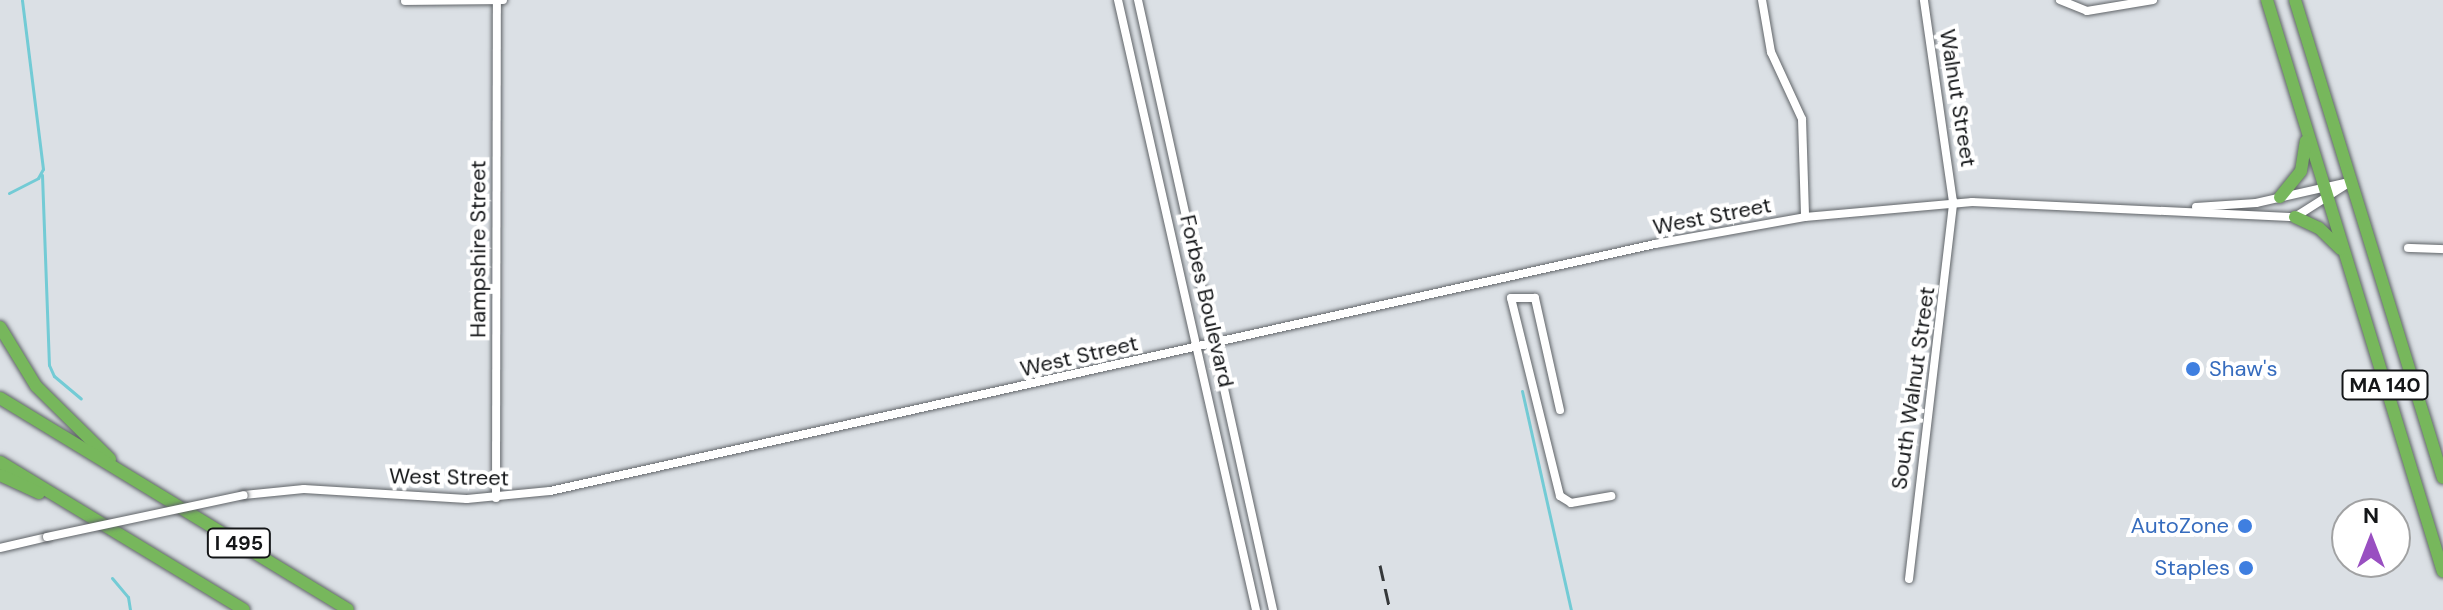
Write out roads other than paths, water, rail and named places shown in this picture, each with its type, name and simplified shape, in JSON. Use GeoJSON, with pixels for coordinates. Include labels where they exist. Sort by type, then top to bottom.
{"type":"FeatureCollection","features":[{"type":"Feature","properties":{"kind":"highway","name":"MA 140"},"geometry":{"type":"LineString","coordinates":[[2267,0],[2443,572]]}},
{"type":"Feature","properties":{"kind":"highway","name":"MA 140"},"geometry":{"type":"LineString","coordinates":[[2295,0],[2443,478]]}},
{"type":"Feature","properties":{"kind":"highway"},"geometry":{"type":"LineString","coordinates":[[2280,197],[2301,171],[2305,126]]}},
{"type":"Feature","properties":{"kind":"highway"},"geometry":{"type":"LineString","coordinates":[[2295,217],[2319,228],[2344,252]]}},
{"type":"Feature","properties":{"kind":"highway"},"geometry":{"type":"LineString","coordinates":[[0,327],[41,392],[130,477]]}},
{"type":"Feature","properties":{"kind":"highway","name":"I 495"},"geometry":{"type":"LineString","coordinates":[[0,398],[348,610]]}},
{"type":"Feature","properties":{"kind":"highway","name":"I 495"},"geometry":{"type":"LineString","coordinates":[[0,462],[244,610]]}},
{"type":"Feature","properties":{"kind":"highway"},"geometry":{"type":"LineString","coordinates":[[0,475],[96,520]]}},
{"type":"Feature","properties":{"kind":"street"},"geometry":{"type":"LineString","coordinates":[[405,0],[499,0]]}},
{"type":"Feature","properties":{"kind":"street","name":"Hampshire Street"},"geometry":{"type":"LineString","coordinates":[[496,498],[499,0]]}},
{"type":"Feature","properties":{"kind":"street","name":"Forbes Boulevard"},"geometry":{"type":"LineString","coordinates":[[1118,0],[1256,610]]}},
{"type":"Feature","properties":{"kind":"street","name":"Forbes Boulevard"},"geometry":{"type":"LineString","coordinates":[[1138,0],[1273,610]]}},
{"type":"Feature","properties":{"kind":"street"},"geometry":{"type":"LineString","coordinates":[[1762,0],[1771,52],[1802,119],[1805,217]]}},
{"type":"Feature","properties":{"kind":"street","name":"Walnut Street"},"geometry":{"type":"LineString","coordinates":[[1924,0],[1953,202]]}},
{"type":"Feature","properties":{"kind":"street"},"geometry":{"type":"LineString","coordinates":[[2060,0],[2087,11],[2153,0]]}},
{"type":"Feature","properties":{"kind":"street","name":"West Street"},"geometry":{"type":"LineString","coordinates":[[0,548],[244,495],[304,489],[496,498],[550,491],[1506,278],[1805,217],[1953,202],[2168,209],[2295,217],[2326,192],[2352,181]]}},
{"type":"Feature","properties":{"kind":"street","name":"West Street"},"geometry":{"type":"LineString","coordinates":[[2168,209],[2326,192]]}},
{"type":"Feature","properties":{"kind":"street","name":"South Walnut Street"},"geometry":{"type":"LineString","coordinates":[[1909,579],[1953,202]]}},
{"type":"Feature","properties":{"kind":"street"},"geometry":{"type":"LineString","coordinates":[[2408,248],[2443,249]]}},
{"type":"Feature","properties":{"kind":"street"},"geometry":{"type":"LineString","coordinates":[[1506,278],[1560,496],[1571,503],[1611,496]]}},
{"type":"Feature","properties":{"kind":"street"},"geometry":{"type":"LineString","coordinates":[[1511,298],[1535,298],[1560,410]]}},
{"type":"Feature","properties":{"kind":"waterway"},"geometry":{"type":"LineString","coordinates":[[9,193],[38,178],[43,169],[22,0]]}},
{"type":"Feature","properties":{"kind":"waterway"},"geometry":{"type":"LineString","coordinates":[[42,175],[49,365],[54,376],[81,399]]}},
{"type":"Feature","properties":{"kind":"waterway"},"geometry":{"type":"LineString","coordinates":[[1522,391],[1571,610]]}},
{"type":"Feature","properties":{"kind":"waterway"},"geometry":{"type":"LineString","coordinates":[[112,578],[128,597],[130,610]]}},
{"type":"Feature","properties":{"kind":"railway"},"geometry":{"type":"LineString","coordinates":[[1380,565],[1390,610]]}},
{"type":"Feature","properties":{"kind":"place","name":"Shaw's"},"geometry":{"type":"Point","coordinates":[2193,369]}},
{"type":"Feature","properties":{"kind":"place","name":"AutoZone"},"geometry":{"type":"Point","coordinates":[2245,526]}},
{"type":"Feature","properties":{"kind":"place","name":"Staples"},"geometry":{"type":"Point","coordinates":[2246,568]}}]}
